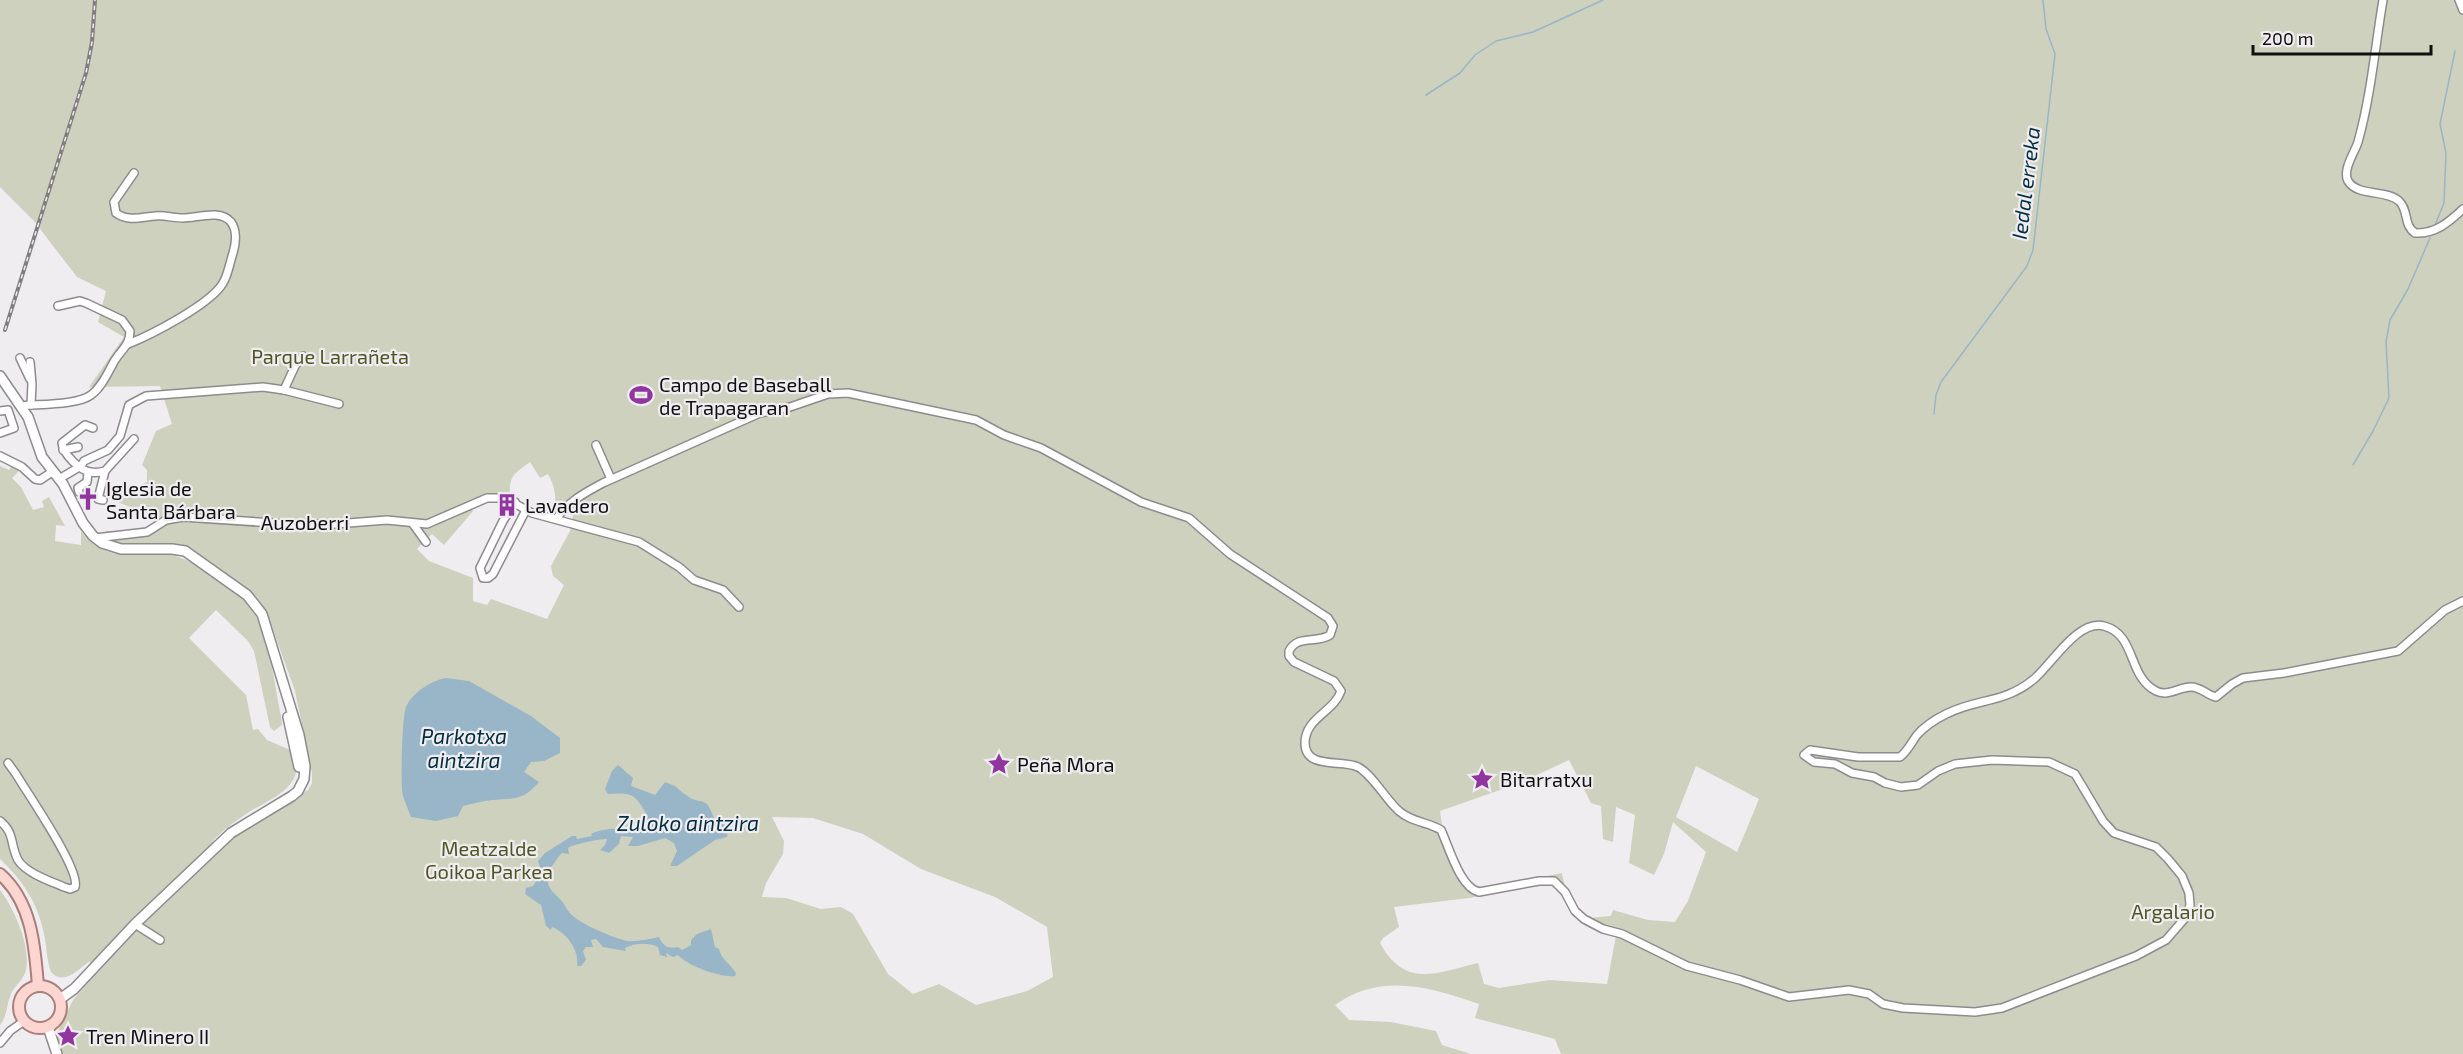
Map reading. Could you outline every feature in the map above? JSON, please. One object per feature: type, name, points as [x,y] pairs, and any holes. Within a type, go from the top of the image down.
[{"type":"main road","points":[[0,874],[16,894],[27,917],[35,950],[38,986]]},
{"type":"main road","points":[[38,986],[51,989],[60,999],[62,1005],[58,1019],[48,1028],[34,1028],[24,1021],[19,1008],[22,996],[32,988],[38,986]]},
{"type":"street","points":[[2383,0],[2358,142],[2347,172],[2348,182],[2356,188],[2383,194],[2400,202],[2405,211],[2407,223],[2415,233],[2427,234],[2439,228],[2463,209]]},
{"type":"street","points":[[2459,0],[2463,10]]},
{"type":"street","points":[[26,406],[70,401],[92,395],[100,386],[117,356],[128,344],[146,337],[211,297],[223,283],[235,246],[235,229],[225,217],[156,216],[140,219],[121,216],[116,213],[114,202],[134,173]]},
{"type":"street","points":[[58,306],[80,301],[122,320],[129,331],[128,344]]},
{"type":"street","points":[[284,390],[295,366],[303,356]]},
{"type":"street","points":[[20,358],[32,384]]},
{"type":"street","points":[[30,362],[32,384],[26,406],[39,452],[56,475],[86,528],[95,538],[121,549],[185,551],[252,600],[265,622],[299,735],[305,766],[304,779],[298,791],[231,833],[135,924],[74,989],[60,999]]},
{"type":"street","points":[[0,376],[26,406]]},
{"type":"street","points":[[103,454],[120,436],[129,405],[140,398],[252,387],[284,390],[339,404]]},
{"type":"street","points":[[556,519],[578,496],[610,479],[760,413],[838,393],[868,396],[966,417],[988,424],[1004,435],[1029,442],[1142,502],[1189,518],[1230,554],[1328,618],[1333,626],[1328,636],[1300,641],[1289,651],[1289,656],[1294,662],[1334,681],[1341,691],[1331,706],[1310,726],[1305,745],[1308,753],[1320,762],[1352,765],[1361,769],[1407,818],[1441,830],[1464,882],[1471,890],[1479,892],[1539,881],[1554,881],[1564,892],[1575,911],[1584,919],[1603,929],[1622,934],[1687,966],[1740,980],[1789,997],[1849,990],[1869,994],[1883,1004],[1903,1008],[1975,1012],[2002,1008],[2120,963],[2166,940],[2180,926],[2190,905],[2189,893],[2182,876],[2156,847],[2114,833],[2103,821],[2076,774],[2049,762],[1992,760],[1955,764],[1938,771],[1918,785],[1901,787],[1885,783],[1874,777],[1852,773],[1835,764],[1814,762],[1807,759],[1804,755],[1806,752],[1810,750],[1850,756],[1900,757],[1918,734],[1947,714],[2007,696],[2018,690],[2035,678],[2075,636],[2091,626],[2105,627],[2120,635],[2127,644],[2138,674],[2159,693],[2170,693],[2193,687],[2216,697],[2243,678],[2293,672],[2398,651],[2445,610],[2463,601]]},
{"type":"street","points":[[0,411],[8,410],[14,428],[0,434]]},
{"type":"street","points":[[93,428],[85,425],[78,427],[63,440],[63,450],[70,460],[88,472],[105,471]]},
{"type":"street","points":[[103,500],[98,499],[105,471],[134,439]]},
{"type":"street","points":[[596,445],[610,479]]},
{"type":"street","points":[[63,450],[78,447]]},
{"type":"street","points":[[2,456],[40,480],[81,466],[84,461],[103,454],[119,450],[123,452]]},
{"type":"street","points":[[79,492],[78,488],[87,482],[88,472]]},
{"type":"street","name":"Auzoberri","points":[[95,538],[147,532],[164,522],[183,517],[288,524],[335,524],[387,520],[427,524],[487,498],[505,498],[526,510],[639,542],[679,567],[694,580],[723,590],[739,607]]},
{"type":"street","points":[[515,502],[480,568],[483,578],[488,578],[493,574],[526,510]]},
{"type":"street","points":[[413,524],[426,542]]},
{"type":"street","points":[[0,821],[12,836],[14,850],[24,866],[64,887],[70,889],[75,887],[76,877],[60,844],[8,763]]},
{"type":"street","points":[[135,924],[160,940]]},
{"type":"street","points":[[0,1043],[10,1031],[24,1021]]},
{"type":"street","points":[[48,1028],[57,1054]]},
{"type":"green space","points":[[0,0],[2463,0],[2463,1054],[1561,1054],[1555,1039],[1475,1018],[1479,1004],[1424,988],[1388,986],[1352,995],[1335,1005],[1349,1020],[1391,1022],[1436,1031],[1442,1045],[1471,1054],[61,1054],[57,1034],[73,1000],[91,979],[90,961],[66,977],[61,978],[51,972],[37,909],[15,874],[0,859],[0,466],[9,470],[12,466],[19,471],[12,478],[21,487],[33,510],[44,507],[42,501],[49,497],[65,526],[56,525],[55,541],[81,545],[81,531],[98,548],[107,552],[117,554],[160,553],[180,557],[204,570],[236,593],[256,617],[267,643],[281,716],[282,725],[274,731],[270,727],[254,651],[248,641],[216,610],[189,638],[246,695],[253,730],[258,729],[267,740],[290,750],[296,772],[286,788],[234,822],[212,842],[226,843],[249,825],[308,790],[312,783],[312,773],[295,691],[267,613],[257,599],[189,549],[119,545],[103,538],[106,531],[141,531],[157,523],[153,516],[115,501],[121,484],[133,488],[147,482],[147,470],[142,465],[156,431],[172,424],[160,386],[89,387],[124,337],[98,322],[106,291],[77,277],[34,221],[0,187]],"holes":[[[530,462],[540,478],[548,474],[555,493],[552,513],[565,503],[574,510],[570,531],[551,566],[553,576],[564,585],[547,619],[491,599],[487,605],[473,601],[473,578],[429,561],[417,549],[432,534],[444,545],[473,511],[468,502],[491,494],[510,496],[510,484],[516,472]],[[1569,760],[1591,803],[1601,806],[1603,839],[1613,842],[1616,807],[1635,815],[1629,863],[1654,875],[1664,854],[1673,822],[1706,852],[1688,901],[1675,922],[1648,920],[1613,910],[1611,916],[1588,918],[1570,898],[1562,873],[1480,889],[1471,887],[1442,825],[1440,811],[1520,783]],[[1696,766],[1759,799],[1737,852],[1676,817]],[[772,817],[813,818],[863,834],[921,869],[995,897],[1047,927],[1053,977],[1027,991],[976,1005],[939,984],[913,994],[888,974],[853,914],[841,907],[821,909],[786,898],[762,897],[766,883],[783,854],[784,841]],[[1546,884],[1552,886],[1557,889],[1581,922],[1595,930],[1616,936],[1607,984],[1550,980],[1499,988],[1484,984],[1478,963],[1436,973],[1411,972],[1400,967],[1380,943],[1383,938],[1399,927],[1394,907],[1469,898]]]},
{"type":"green space","points":[[0,890],[11,907],[20,928],[27,960],[25,974],[11,994],[0,1025]]},
{"type":"water","name":"Parkotxa aintzira","points":[[446,678],[469,681],[531,716],[560,738],[560,753],[544,761],[531,762],[524,772],[539,782],[523,796],[463,806],[458,816],[436,821],[411,817],[403,797],[403,734],[406,707],[409,702],[423,688]]},
{"type":"water","name":"Zuloko aintzira","points":[[618,765],[633,778],[631,786],[655,795],[665,782],[675,786],[691,798],[706,803],[714,819],[728,827],[727,837],[715,840],[677,866],[670,866],[677,851],[674,843],[665,838],[638,846],[628,846],[633,837],[621,836],[619,844],[609,853],[600,850],[607,839],[571,846],[568,848],[569,854],[562,853],[549,869],[548,882],[551,890],[568,911],[580,921],[596,930],[627,941],[659,937],[666,946],[678,947],[682,950],[691,945],[691,940],[697,934],[711,929],[715,947],[719,949],[736,973],[735,976],[705,970],[678,955],[673,957],[666,953],[667,957],[660,955],[658,947],[654,945],[637,944],[625,948],[626,951],[603,947],[596,939],[591,940],[593,947],[586,947],[583,951],[586,960],[581,966],[577,966],[576,954],[571,943],[557,929],[552,927],[551,930],[546,926],[541,905],[525,894],[526,888],[533,886],[542,873],[538,861],[545,853],[572,836],[576,836],[577,839],[592,836],[591,834],[598,831],[646,825],[648,817],[633,796],[608,794],[605,789],[612,771]]},
{"type":"waterway","points":[[1426,95],[1460,73],[1475,55],[1496,41],[1533,32],[1603,0]]},
{"type":"waterway","name":"Iedal erreka","points":[[1934,414],[1936,395],[1941,382],[2027,266],[2033,250],[2055,54],[2046,29],[2043,0]]},
{"type":"waterway","points":[[2435,225],[2444,203],[2446,153],[2440,124],[2455,51]]},
{"type":"waterway","points":[[2353,465],[2389,398],[2386,342],[2390,320],[2408,289],[2430,238]]},
{"type":"railway","points":[[5,330],[86,73],[92,42],[95,0]]},
{"type":"place","name":"Campo de Baseball de Trapagaran","points":[[641,395]]},
{"type":"place","name":"Iglesia de Santa Bárbara","points":[[88,499]]},
{"type":"place","name":"Lavadero","points":[[507,505]]},
{"type":"place","name":"Peña Mora","points":[[999,764]]},
{"type":"place","name":"Bitarratxu","points":[[1482,779]]},
{"type":"place","name":"Tren Minero II","points":[[68,1036]]},
{"type":"park label","name":"Parque Larrañeta","points":[[330,356]]},
{"type":"park label","name":"Meatzalde Goikoa Parkea","points":[[489,860]]},
{"type":"park label","name":"Argalario","points":[[2173,911]]}]
